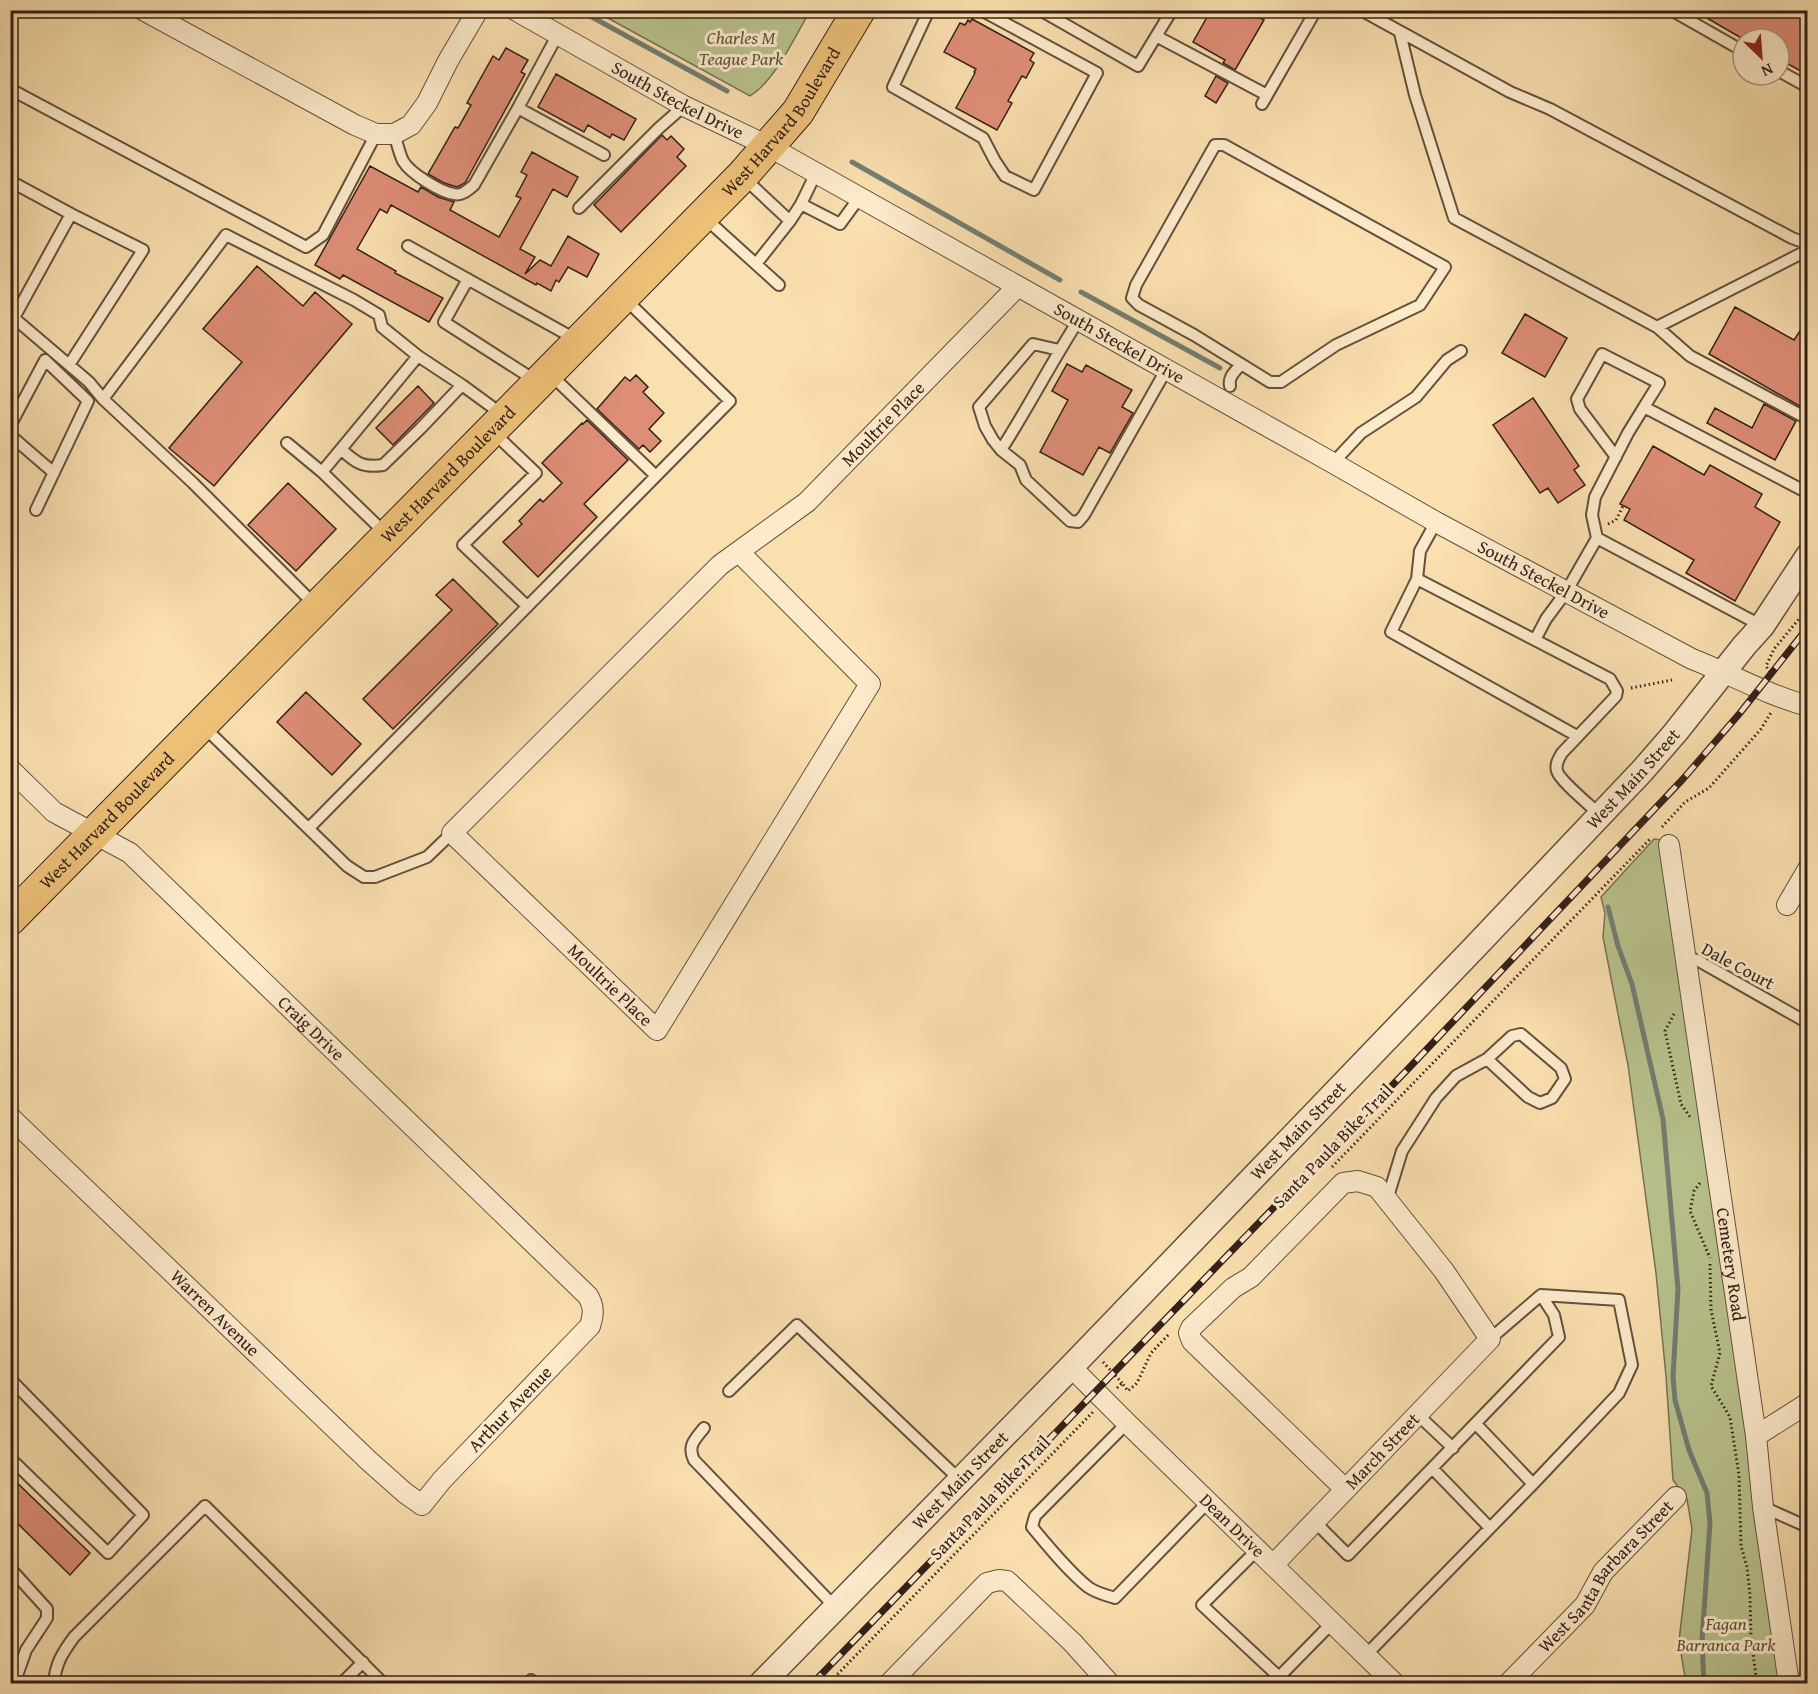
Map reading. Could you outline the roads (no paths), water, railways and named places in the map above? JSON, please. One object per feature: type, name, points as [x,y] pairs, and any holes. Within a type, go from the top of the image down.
[{"type":"main road","name":"West Harvard Boulevard","points":[[10,919],[742,176],[798,112],[859,10]]},
{"type":"street","points":[[143,10],[355,125],[385,134],[411,124],[427,103],[478,10]]},
{"type":"street","name":"South Steckel Drive","points":[[515,10],[684,106],[768,146],[1166,370],[1226,394],[1333,463],[1566,592],[1692,659],[1725,671],[1782,699],[1808,706]]},
{"type":"street","name":"Moultrie Place","points":[[739,552],[870,684],[657,1029],[452,833],[720,565],[807,502],[1017,287]]},
{"type":"street","name":"West Main Street","points":[[760,1683],[1071,1367],[1649,764],[1762,626],[1808,556]]},
{"type":"street","name":"Craig Drive","points":[[10,769],[54,812],[130,853],[139,861],[588,1296],[594,1311]]},
{"type":"street","name":"Cemetery Road","points":[[1660,837],[1685,957],[1756,1436],[1763,1507],[1789,1683]]},
{"type":"street","points":[[1787,905],[1808,869]]},
{"type":"street","name":"Warren Avenue","points":[[10,1117],[369,1461],[422,1505]]},
{"type":"street","points":[[1346,1489],[1192,1341],[1191,1328],[1233,1288],[1251,1276],[1343,1183],[1358,1181],[1377,1187],[1444,1270],[1490,1339]]},
{"type":"street","name":"Arthur Avenue","points":[[422,1505],[442,1480],[590,1326],[594,1311]]},
{"type":"street","name":"March Street","points":[[1273,1565],[1490,1339]]},
{"type":"street","name":"Dean Drive","points":[[1071,1367],[1395,1683]]},
{"type":"street","points":[[1756,1436],[1808,1403]]},
{"type":"street","name":"West Santa Barbara Street","points":[[1508,1683],[1585,1605],[1603,1572],[1676,1497]]},
{"type":"street","points":[[889,1683],[987,1583],[999,1580],[1007,1581],[1072,1642],[1110,1683]]},
{"type":"lane","points":[[929,10],[893,87],[983,138],[1005,176],[1034,190],[1097,73],[981,10]]},
{"type":"lane","points":[[1040,10],[1138,66],[1172,10]]},
{"type":"lane","points":[[1156,36],[1265,100],[1316,10]]},
{"type":"lane","points":[[1361,10],[1510,92],[1550,109],[1792,238],[1808,244]]},
{"type":"lane","points":[[1671,10],[1731,44]]},
{"type":"lane","points":[[1400,33],[1415,95],[1454,218],[1657,327],[1690,356],[1808,419]]},
{"type":"lane","points":[[10,89],[306,247],[322,235],[385,134],[412,171],[432,184],[454,195],[464,193],[474,185],[558,34]]},
{"type":"lane","points":[[1791,78],[1808,87]]},
{"type":"lane","points":[[579,208],[684,106]]},
{"type":"lane","points":[[518,108],[604,155]]},
{"type":"lane","points":[[1215,145],[1224,145],[1445,267],[1420,304],[1336,345],[1281,382],[1270,382],[1240,367],[1194,335],[1139,305],[1132,298],[1136,285],[1215,145]]},
{"type":"lane","points":[[756,264],[790,221],[816,173]]},
{"type":"lane","points":[[742,176],[790,221]]},
{"type":"lane","points":[[10,181],[143,250],[69,365]]},
{"type":"lane","points":[[801,204],[840,224],[859,198]]},
{"type":"lane","points":[[71,214],[12,321],[89,382],[103,399],[193,483],[318,608]]},
{"type":"lane","points":[[703,216],[779,285]]},
{"type":"lane","points":[[103,399],[226,235],[379,315],[382,327],[418,356],[462,385],[499,424],[536,473],[463,545],[527,606]]},
{"type":"lane","points":[[408,246],[579,341]]},
{"type":"lane","points":[[1657,327],[1808,250]]},
{"type":"lane","points":[[468,279],[444,322],[544,378],[656,476]]},
{"type":"lane","points":[[309,828],[730,401],[623,298]]},
{"type":"lane","points":[[1001,450],[1078,321]]},
{"type":"lane","points":[[1059,350],[1033,344],[979,407],[985,426],[993,440],[1001,450],[1020,465],[1026,480],[1070,521],[1078,522],[1084,515],[1166,370]]},
{"type":"lane","points":[[1333,463],[1361,433],[1416,397],[1447,360],[1461,351]]},
{"type":"lane","points":[[1535,640],[1597,538],[1592,515],[1594,497],[1659,383],[1602,354],[1578,399],[1580,409],[1616,457]]},
{"type":"lane","points":[[322,472],[418,356]]},
{"type":"lane","points":[[10,426],[45,360],[88,401],[36,510]]},
{"type":"lane","points":[[1226,394],[1229,381],[1240,367]]},
{"type":"lane","points":[[342,450],[354,461],[364,465],[383,465],[462,385]]},
{"type":"lane","points":[[1644,407],[1667,417],[1696,436],[1808,493]]},
{"type":"lane","points":[[10,435],[54,473]]},
{"type":"lane","points":[[287,443],[322,472],[388,535]]},
{"type":"lane","points":[[1436,522],[1420,551],[1417,579],[1391,632],[1577,735]]},
{"type":"lane","points":[[1597,538],[1762,626]]},
{"type":"lane","points":[[1417,579],[1610,679],[1617,691],[1616,696],[1562,753],[1556,769],[1561,777],[1600,815]]},
{"type":"lane","points":[[202,725],[309,828],[364,877],[375,877],[427,857],[452,833]]},
{"type":"lane","name":"Dale Court","points":[[1685,957],[1697,960],[1808,1023]]},
{"type":"lane","points":[[1387,1200],[1402,1151],[1436,1098],[1456,1076],[1487,1059],[1512,1036],[1521,1034],[1561,1068],[1565,1079],[1552,1098],[1540,1103],[1528,1097],[1487,1059]]},
{"type":"lane","points":[[1314,1521],[1348,1555],[1559,1337],[1554,1315],[1541,1295]]},
{"type":"lane","points":[[1366,1654],[1619,1393],[1632,1365],[1619,1300],[1541,1295],[1490,1339]]},
{"type":"lane","points":[[729,1391],[798,1325],[959,1479]]},
{"type":"lane","points":[[10,1379],[142,1515],[108,1553],[10,1458]]},
{"type":"lane","points":[[1417,1414],[1453,1448]]},
{"type":"lane","points":[[1127,1423],[1035,1516],[1032,1527],[1052,1551],[1089,1587],[1098,1593],[1115,1598],[1208,1502]]},
{"type":"lane","points":[[1476,1424],[1533,1484]]},
{"type":"lane","points":[[704,1428],[691,1443],[690,1453],[694,1460],[836,1607]]},
{"type":"lane","points":[[1433,1469],[1490,1528]]},
{"type":"lane","points":[[54,1683],[62,1652],[74,1637],[205,1506],[384,1683]]},
{"type":"lane","points":[[1763,1507],[1808,1527]]},
{"type":"lane","points":[[1257,1550],[1202,1605],[1279,1677],[1332,1623]]},
{"type":"lane","points":[[10,1568],[47,1609],[48,1613],[26,1650],[14,1683]]},
{"type":"lane","points":[[341,1683],[363,1662]]},
{"type":"waterway","points":[[579,10],[727,91]]},
{"type":"waterway","points":[[852,162],[1060,280]]},
{"type":"waterway","points":[[1081,292],[1220,368]]},
{"type":"waterway","points":[[1608,907],[1618,946],[1632,984],[1663,1119],[1678,1289],[1673,1377],[1675,1400],[1689,1450],[1707,1493],[1710,1523],[1702,1641],[1704,1684]]},
{"type":"railway","points":[[812,1684],[1408,1069],[1683,779],[1740,713],[1808,627]]},
{"type":"park label","name":"Charles M Teague Park","points":[[741,48]]},
{"type":"park label","name":"Fagan Barranca Park","points":[[1726,1634]]}]
